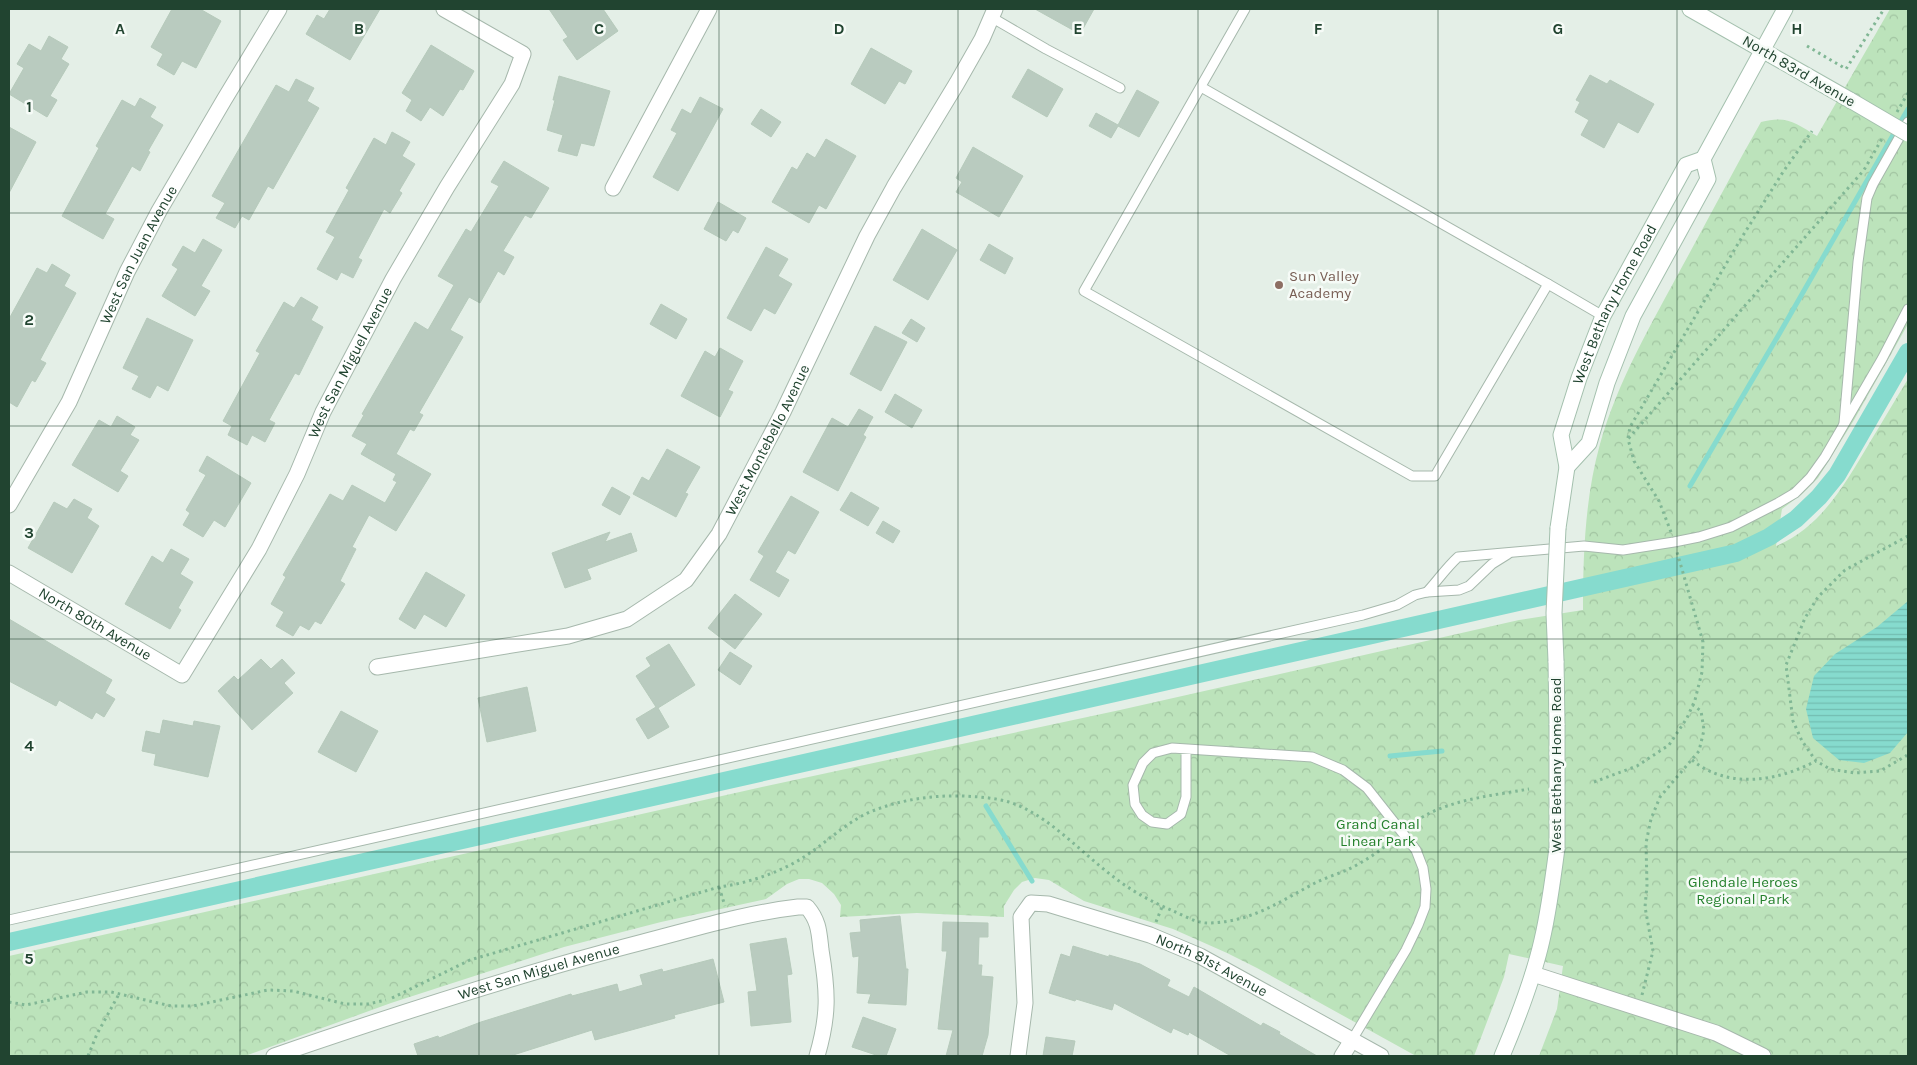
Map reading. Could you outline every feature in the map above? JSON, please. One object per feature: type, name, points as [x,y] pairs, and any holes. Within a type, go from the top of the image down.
[{"type":"street","name":"West San Juan Avenue","points":[[9,505],[69,402],[127,272],[160,211],[279,9]]},
{"type":"street","name":"West San Miguel Avenue","points":[[182,675],[259,549],[296,474],[322,412],[393,278],[447,187],[512,84],[523,54],[444,9]]},
{"type":"street","points":[[613,188],[709,9]]},
{"type":"street","name":"North 83rd Avenue","points":[[1690,9],[1908,134]]},
{"type":"street","points":[[1703,160],[1785,9]]},
{"type":"street","name":"West Montebello Avenue","points":[[377,667],[568,636],[627,619],[686,580],[720,534],[783,412],[867,236],[982,39],[993,13]]},
{"type":"street","name":"West Bethany Home Road","points":[[1502,1056],[1522,1009],[1542,940],[1557,848],[1554,586],[1558,528],[1567,467],[1561,435],[1579,378],[1603,316],[1686,165],[1703,160],[1708,179],[1633,316],[1607,383],[1589,443],[1567,467]]},
{"type":"street","name":"North 80th Avenue","points":[[9,573],[182,675]]},
{"type":"street","name":"North 81st Avenue","points":[[1018,1056],[1025,1002],[1021,917],[1031,903],[1048,904],[1150,935],[1200,956],[1381,1056]]},
{"type":"street","name":"West San Miguel Avenue","points":[[274,1056],[395,1015],[564,962],[730,919],[786,908],[807,907],[816,918],[826,978],[827,1003],[824,1031],[817,1056]]},
{"type":"street","points":[[1533,974],[1716,1033],[1763,1056]]},
{"type":"street","points":[[1342,1056],[1352,1040]]},
{"type":"lane","points":[[1245,9],[1084,291],[1412,476],[1435,476],[1548,284]]},
{"type":"lane","points":[[993,13],[1046,50],[1120,88]]},
{"type":"lane","points":[[1201,87],[1603,316]]},
{"type":"lane","points":[[1844,426],[1858,262],[1867,198],[1908,122]]},
{"type":"lane","points":[[1428,592],[1446,568],[1458,557],[1584,546],[1623,550],[1675,544],[1731,527],[1757,515],[1795,492],[1810,478],[1844,426],[1908,309]]},
{"type":"lane","points":[[9,920],[1363,615],[1397,604],[1415,595],[1458,590],[1469,586],[1492,564],[1508,554]]},
{"type":"lane","points":[[1186,749],[1186,797],[1182,814],[1167,824],[1152,822],[1142,815],[1134,804],[1133,785],[1143,762],[1153,753],[1172,748],[1312,757],[1343,770],[1367,788],[1416,850],[1423,868],[1426,889],[1424,907],[1418,925],[1406,950],[1352,1040]]},
{"type":"path","points":[[1807,46],[1846,69],[1884,9]]},
{"type":"path","points":[[1894,118],[1908,93]]},
{"type":"path","points":[[1594,782],[1637,766],[1669,745],[1687,718],[1702,672],[1703,642],[1686,581],[1659,501],[1634,461],[1628,439],[1630,427],[1742,237],[1783,172],[1812,131]]},
{"type":"path","points":[[1628,439],[1864,170],[1884,136]]},
{"type":"path","points":[[1908,536],[1845,570],[1818,597],[1805,618],[1786,665],[1793,721],[1802,741],[1816,761],[1830,769],[1855,773],[1880,771],[1908,753]]},
{"type":"path","points":[[1638,1007],[1653,951],[1644,906],[1647,885],[1646,842],[1651,819],[1660,797],[1699,751],[1704,730],[1701,711],[1693,704]]},
{"type":"path","points":[[1692,760],[1716,774],[1757,780],[1796,771],[1816,761]]},
{"type":"path","points":[[1412,824],[1448,807],[1482,797],[1529,789]]},
{"type":"path","points":[[88,1056],[97,1034],[119,994]]},
{"type":"green space","name":"Grand Canal Linear Park","points":[[1890,9],[1908,9],[1908,324],[1854,420],[1818,478],[1802,494],[1782,509],[1776,546],[1792,538],[1807,527],[1831,502],[1852,472],[1908,379],[1908,1056],[1539,1056],[1557,1009],[1563,966],[1509,954],[1504,977],[1474,1056],[1416,1056],[1227,953],[1173,929],[1084,901],[1049,880],[1035,878],[1022,882],[1014,890],[1004,906],[1004,917],[917,913],[840,917],[841,905],[834,894],[822,883],[809,879],[799,879],[787,884],[766,899],[661,922],[564,947],[391,1003],[245,1056],[9,1056],[9,956],[1519,620],[1583,610],[1586,527],[1595,464],[1607,420],[1616,397],[1648,330],[1761,122],[1777,119],[1784,120],[1803,127],[1817,136]]},
{"type":"water","points":[[1908,601],[1908,732],[1890,753],[1864,763],[1839,760],[1813,738],[1806,709],[1814,676],[1835,654],[1877,627]]},
{"type":"building","points":[[172,9],[200,9],[221,21],[196,68],[182,61],[174,75],[157,65],[163,54],[151,47]]},
{"type":"building","points":[[330,9],[380,9],[350,60],[306,34],[317,15],[324,19]]},
{"type":"building","points":[[549,9],[603,9],[618,31],[577,60],[563,40],[568,37]]},
{"type":"building","points":[[1035,9],[1094,9],[1080,34]]},
{"type":"building","points":[[49,36],[68,47],[61,59],[69,64],[50,96],[57,100],[47,117],[9,94],[24,68],[17,64],[29,44],[41,51]]},
{"type":"building","points":[[431,45],[474,71],[463,90],[460,89],[443,116],[430,107],[421,121],[406,111],[412,100],[402,93]]},
{"type":"building","points":[[871,48],[912,71],[905,84],[899,81],[885,104],[851,84]]},
{"type":"building","points":[[1028,69],[1063,89],[1047,117],[1012,97]]},
{"type":"building","points":[[1590,75],[1607,84],[1610,80],[1654,104],[1638,133],[1618,122],[1604,148],[1581,135],[1589,120],[1575,112],[1580,102],[1576,100]]},
{"type":"building","points":[[559,76],[610,91],[594,146],[581,143],[577,156],[558,151],[563,135],[547,130]]},
{"type":"building","points":[[296,79],[314,88],[307,101],[319,108],[273,189],[268,186],[249,220],[242,216],[235,228],[216,218],[225,203],[212,196],[276,85],[289,92]]},
{"type":"building","points":[[1137,90],[1159,102],[1139,137],[1118,126],[1111,138],[1089,126],[1096,113],[1118,125]]},
{"type":"building","points":[[700,97],[723,109],[678,191],[653,177],[677,133],[671,130],[682,109],[691,114]]},
{"type":"building","points":[[140,98],[156,107],[150,117],[163,125],[148,151],[150,152],[140,171],[132,166],[105,214],[114,219],[103,239],[62,216],[99,148],[96,146],[122,100],[135,107]]},
{"type":"building","points":[[761,109],[781,122],[771,137],[751,124]]},
{"type":"building","points":[[9,127],[36,142],[9,193]]},
{"type":"building","points":[[392,132],[410,142],[402,156],[415,164],[399,191],[402,193],[390,213],[384,209],[358,258],[362,260],[353,278],[341,272],[337,280],[317,269],[335,237],[326,232],[349,190],[346,188],[374,138],[386,145]]},
{"type":"building","points":[[826,139],[856,156],[826,209],[819,205],[809,223],[772,202],[792,167],[797,170],[807,153],[815,158]]},
{"type":"building","points":[[973,147],[1023,176],[999,217],[956,192],[962,182],[956,178]]},
{"type":"building","points":[[504,161],[549,188],[531,218],[525,215],[503,251],[514,257],[504,275],[498,271],[480,303],[469,297],[450,330],[463,337],[419,413],[423,415],[414,431],[410,429],[396,454],[431,474],[396,531],[369,515],[352,547],[356,549],[340,581],[345,584],[321,624],[315,621],[309,630],[300,625],[293,636],[276,626],[284,612],[271,604],[286,577],[283,575],[330,494],[343,501],[352,485],[385,503],[397,482],[393,480],[396,474],[361,454],[367,444],[352,436],[364,415],[362,414],[415,322],[428,330],[454,285],[438,276],[466,229],[471,232],[499,186],[491,182]]},
{"type":"building","points":[[718,202],[746,218],[738,233],[733,230],[726,241],[704,229]]},
{"type":"building","points":[[922,229],[957,250],[928,300],[893,280]]},
{"type":"building","points":[[203,239],[222,250],[201,286],[210,291],[195,316],[162,296],[178,269],[172,265],[183,246],[195,253]]},
{"type":"building","points":[[989,244],[1013,258],[1005,274],[980,260]]},
{"type":"building","points":[[766,247],[788,259],[778,276],[792,284],[775,314],[764,308],[751,331],[727,318]]},
{"type":"building","points":[[52,264],[70,275],[64,286],[76,293],[40,360],[46,363],[35,382],[32,380],[17,407],[9,402],[9,319],[37,268],[47,273]]},
{"type":"building","points":[[301,297],[318,307],[311,320],[323,327],[299,375],[295,373],[269,420],[275,423],[265,442],[252,435],[247,445],[228,435],[232,426],[223,421],[260,353],[256,351],[284,302],[294,308]]},
{"type":"building","points":[[661,304],[687,319],[676,339],[650,324]]},
{"type":"building","points":[[147,318],[193,340],[168,391],[157,385],[150,398],[132,389],[139,376],[123,368]]},
{"type":"building","points":[[911,319],[925,328],[917,342],[902,333]]},
{"type":"building","points":[[875,326],[907,342],[881,391],[850,374]]},
{"type":"building","points":[[720,348],[743,361],[728,390],[733,392],[720,417],[681,396],[705,351],[715,357]]},
{"type":"building","points":[[895,394],[922,410],[912,428],[885,412]]},
{"type":"building","points":[[859,409],[873,417],[863,435],[866,437],[838,491],[803,472],[832,418],[848,427]]},
{"type":"building","points":[[117,416],[135,427],[130,435],[139,440],[120,471],[128,476],[118,492],[72,465],[99,420],[111,427]]},
{"type":"building","points":[[667,449],[700,467],[685,493],[688,494],[676,517],[633,494],[642,477],[649,481]]},
{"type":"building","points":[[207,456],[251,483],[225,527],[214,520],[203,537],[183,525],[190,513],[186,510],[206,475],[199,471]]},
{"type":"building","points":[[612,487],[630,497],[620,515],[602,505]]},
{"type":"building","points":[[851,492],[879,508],[868,526],[840,510]]},
{"type":"building","points":[[791,496],[819,512],[795,554],[788,550],[775,572],[789,580],[779,597],[750,580],[764,556],[758,552]]},
{"type":"building","points":[[74,499],[92,509],[87,518],[99,526],[72,573],[28,548],[54,502],[67,509]]},
{"type":"building","points":[[883,521],[900,531],[893,543],[876,533]]},
{"type":"building","points":[[610,532],[605,542],[631,533],[637,551],[587,569],[591,579],[565,588],[552,553]]},
{"type":"building","points":[[171,549],[189,559],[180,574],[193,582],[178,608],[181,610],[170,629],[125,604],[152,556],[163,563]]},
{"type":"building","points":[[426,572],[465,595],[446,627],[424,614],[415,629],[399,619]]},
{"type":"building","points":[[735,594],[762,614],[735,649],[708,628]]},
{"type":"building","points":[[9,619],[112,680],[105,693],[115,699],[104,717],[96,712],[92,719],[59,700],[56,706],[9,681]]},
{"type":"building","points":[[669,644],[695,685],[658,708],[669,727],[648,739],[636,719],[656,707],[636,676],[651,666],[646,658]]},
{"type":"building","points":[[730,652],[752,666],[740,685],[718,670]]},
{"type":"building","points":[[261,659],[271,669],[282,659],[295,673],[284,683],[293,693],[252,730],[218,691],[234,676],[238,680]]},
{"type":"building","points":[[527,687],[536,731],[487,742],[478,698]]},
{"type":"building","points":[[341,711],[378,731],[356,772],[318,752]]},
{"type":"building","points":[[163,720],[193,726],[194,721],[220,726],[208,777],[154,765],[156,754],[142,751],[146,731],[160,734]]},
{"type":"building","points":[[900,916],[906,969],[908,969],[906,1005],[868,1003],[871,994],[857,993],[859,956],[853,957],[850,933],[861,932],[860,920]]},
{"type":"building","points":[[943,922],[988,923],[988,937],[979,937],[978,965],[982,965],[981,976],[993,977],[988,1035],[982,1056],[946,1056],[953,1030],[938,1029],[947,951],[942,951]]},
{"type":"building","points":[[786,938],[792,974],[787,975],[791,1022],[751,1026],[748,992],[757,991],[750,944]]},
{"type":"building","points":[[1073,946],[1140,964],[1170,980],[1167,986],[1189,997],[1194,987],[1261,1026],[1263,1023],[1280,1032],[1279,1034],[1317,1056],[1231,1056],[1189,1032],[1188,1035],[1173,1028],[1171,1033],[1114,1003],[1112,1010],[1049,993],[1061,954],[1070,957]]},
{"type":"building","points":[[713,959],[724,1002],[674,1015],[675,1018],[595,1040],[592,1030],[510,1056],[418,1056],[414,1044],[438,1036],[439,1038],[481,1022],[571,994],[572,996],[617,984],[619,992],[643,985],[640,975],[662,969],[663,972]]},
{"type":"building","points":[[863,1017],[896,1029],[886,1056],[879,1056],[852,1047]]},
{"type":"building","points":[[1046,1037],[1075,1041],[1072,1056],[1043,1056]]},
{"type":"waterway","points":[[1690,486],[1908,109]]},
{"type":"waterway","points":[[9,942],[1736,553],[1769,537],[1796,519],[1819,497],[1837,475],[1908,352]]},
{"type":"waterway","points":[[1390,756],[1442,751]]},
{"type":"waterway","points":[[986,806],[1032,881]]},
{"type":"place","name":"Sun Valley Academy","points":[[1279,285]]},
{"type":"park label","name":"Glendale Heroes Regional Park","points":[[1743,890]]}]
